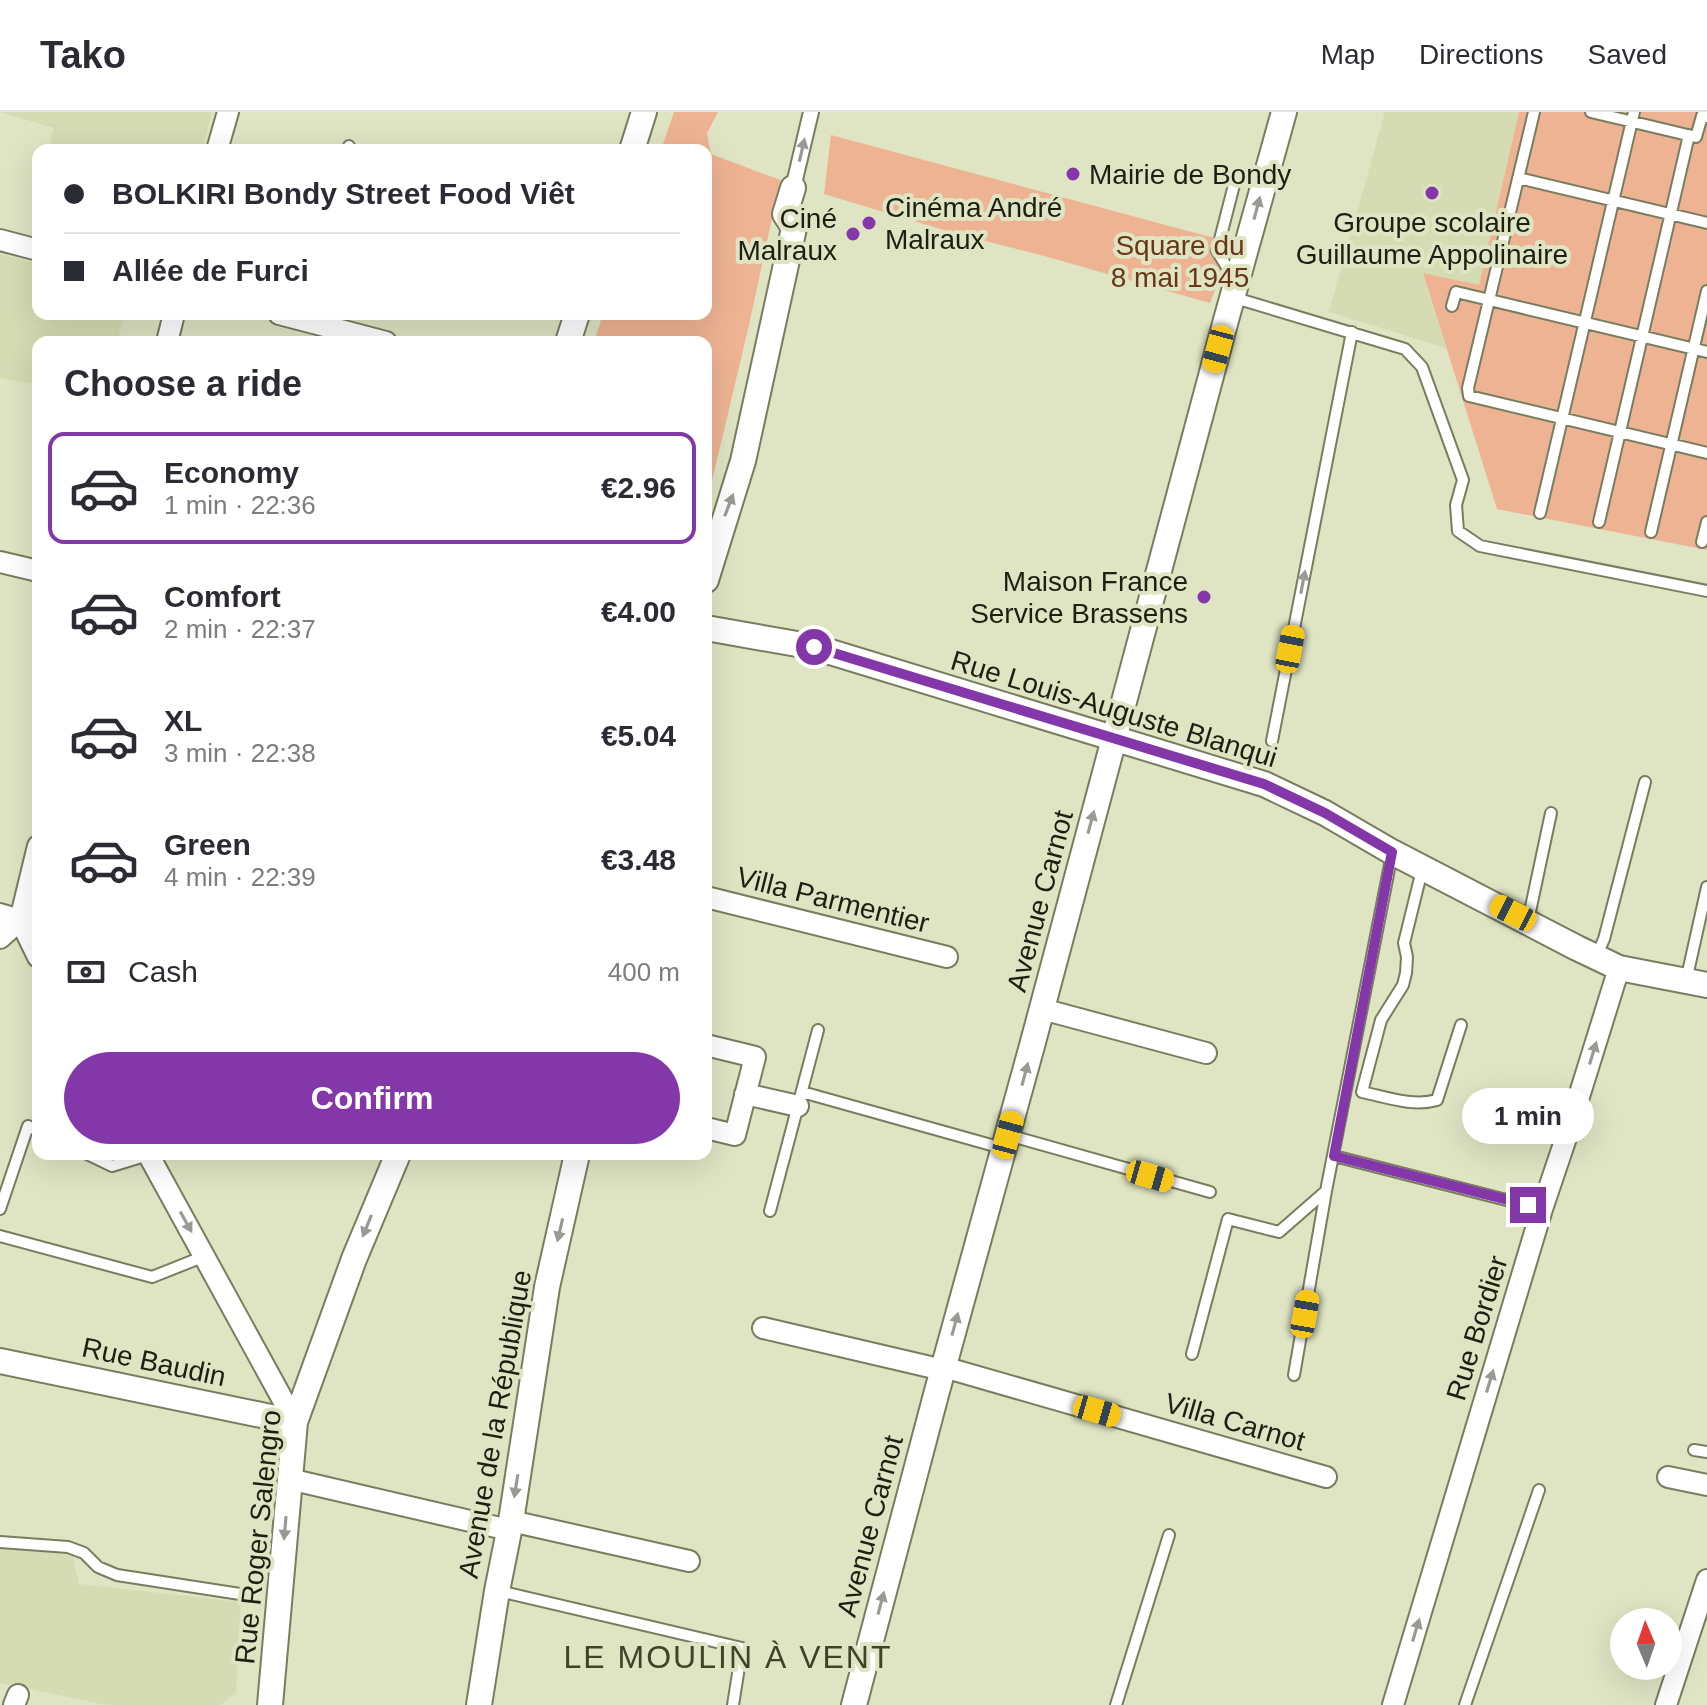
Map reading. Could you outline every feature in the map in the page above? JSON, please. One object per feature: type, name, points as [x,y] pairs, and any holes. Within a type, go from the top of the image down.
[{"type":"street","points":[[219,144],[228,112]]},
{"type":"street","points":[[634,144],[644,112]]},
{"type":"street","points":[[712,561],[743,461],[794,228],[785,214],[811,112]]},
{"type":"street","name":"Avenue Carnot","points":[[854,1705],[1042,1009],[1235,275],[1284,112]]},
{"type":"street","points":[[0,240],[32,248]]},
{"type":"street","points":[[294,320],[330,335]]},
{"type":"street","points":[[0,562],[32,570]]},
{"type":"street","name":"Rue Louis-Auguste Blanqui","points":[[712,629],[814,647],[1264,780],[1422,868],[1619,968],[1696,983]]},
{"type":"street","points":[[29,921],[32,896]]},
{"type":"street","name":"Villa Parmentier","points":[[712,898],[947,957]]},
{"type":"street","points":[[0,914],[29,921]]},
{"type":"street","points":[[0,938],[29,921]]},
{"type":"street","name":"Rue Bordier","points":[[1393,1705],[1542,1209],[1619,968]]},
{"type":"street","points":[[1042,1009],[1206,1053]]},
{"type":"street","points":[[712,1046],[755,1057],[735,1135],[712,1129]]},
{"type":"street","points":[[745,1094],[800,1099]]},
{"type":"street","points":[[151,1160],[295,1422]]},
{"type":"street","name":"Rue Roger Salengro","points":[[270,1705],[295,1422],[354,1259],[395,1160]]},
{"type":"street","name":"Avenue de la République","points":[[479,1705],[547,1287],[576,1160]]},
{"type":"street","name":"Villa Carnot","points":[[763,1328],[954,1370],[1326,1477]]},
{"type":"street","name":"Rue Baudin","points":[[0,1361],[295,1422]]},
{"type":"street","points":[[1668,1477],[1707,1485]]},
{"type":"street","points":[[289,1479],[689,1561]]},
{"type":"street","points":[[1666,1705],[1707,1580]]},
{"type":"lane","points":[[1534,112],[1468,388],[1469,396],[1707,453]]},
{"type":"lane","points":[[1591,112],[1633,117],[1696,137],[1702,116],[1707,117]]},
{"type":"lane","points":[[1540,513],[1633,117]]},
{"type":"lane","points":[[1599,522],[1689,135]]},
{"type":"lane","points":[[1518,178],[1707,223]]},
{"type":"lane","points":[[1235,181],[1217,251],[1235,275],[1352,332],[1405,349],[1422,367],[1463,480],[1456,505],[1458,531],[1480,546],[1707,591]]},
{"type":"lane","points":[[1651,532],[1707,291]]},
{"type":"lane","points":[[1452,306],[1456,292],[1707,352]]},
{"type":"lane","points":[[1272,741],[1352,332]]},
{"type":"lane","points":[[1702,542],[1707,522]]},
{"type":"lane","points":[[1596,957],[1604,939],[1645,782]]},
{"type":"lane","points":[[1528,921],[1551,813]]},
{"type":"lane","points":[[1294,1375],[1326,1191],[1392,852]]},
{"type":"lane","points":[[1422,868],[1404,943],[1407,957],[1403,985],[1381,1020],[1362,1092],[1408,1102],[1437,1100],[1461,1025]]},
{"type":"lane","points":[[1696,983],[1707,887]]},
{"type":"lane","points":[[770,1211],[818,1030]]},
{"type":"lane","points":[[800,1099],[1006,1142],[1210,1192]]},
{"type":"lane","points":[[0,1209],[28,1126],[32,1128]]},
{"type":"lane","points":[[1334,1156],[1542,1209]]},
{"type":"lane","points":[[100,1160],[112,1166],[132,1160]]},
{"type":"lane","points":[[1192,1354],[1228,1219],[1279,1232],[1326,1191]]},
{"type":"lane","points":[[0,1236],[152,1277],[205,1256]]},
{"type":"lane","points":[[1694,1450],[1707,1452]]},
{"type":"lane","points":[[1465,1705],[1539,1490]]},
{"type":"lane","points":[[1116,1705],[1169,1535]]},
{"type":"lane","points":[[0,1542],[68,1547],[84,1553],[98,1567],[117,1575],[240,1594]]},
{"type":"lane","points":[[497,1591],[742,1648]]},
{"type":"lane","points":[[733,1705],[740,1661]]},
{"type":"shaded area","points":[[0,112],[212,112],[204,144],[50,144],[54,128]]},
{"type":"shaded area","name":"Groupe scolaire Guillaume Appolinaire","points":[[1385,112],[1519,112],[1479,285],[1423,274],[1446,348],[1329,312]]},
{"type":"shaded area","points":[[0,254],[32,262],[32,320],[123,320],[119,336],[32,336],[32,384],[0,378]]},
{"type":"shaded area","points":[[0,1548],[72,1553],[79,1584],[241,1602],[236,1693],[220,1705],[115,1705],[0,1683]]},
{"type":"green space","points":[[674,112],[718,112],[707,133],[709,144],[663,144]]},
{"type":"green space","points":[[1519,112],[1707,112],[1707,550],[1497,509],[1423,273],[1479,285]]},
{"type":"green space","name":"Square du 8 mai 1945","points":[[831,135],[1214,238],[1225,265],[1210,303],[824,194]]},
{"type":"green space","points":[[712,154],[783,181],[712,481],[712,336],[596,336],[601,320],[712,320]]},
{"type":"place","name":"Mairie de Bondy","points":[[1073,174]]},
{"type":"place","name":"Groupe scolaire Guillaume Appolinaire","points":[[1432,193]]},
{"type":"place","name":"Cinéma André Malraux","points":[[869,223]]},
{"type":"place","name":"Ciné Malraux","points":[[853,234]]},
{"type":"place","name":"Maison France Service Brassens","points":[[1204,597]]},
{"type":"district","name":"LE MOULIN À VENT","points":[[728,1657]]},
{"type":"route","points":[[814,647],[1264,784],[1325,813],[1392,852],[1334,1156],[1528,1205]]}]
